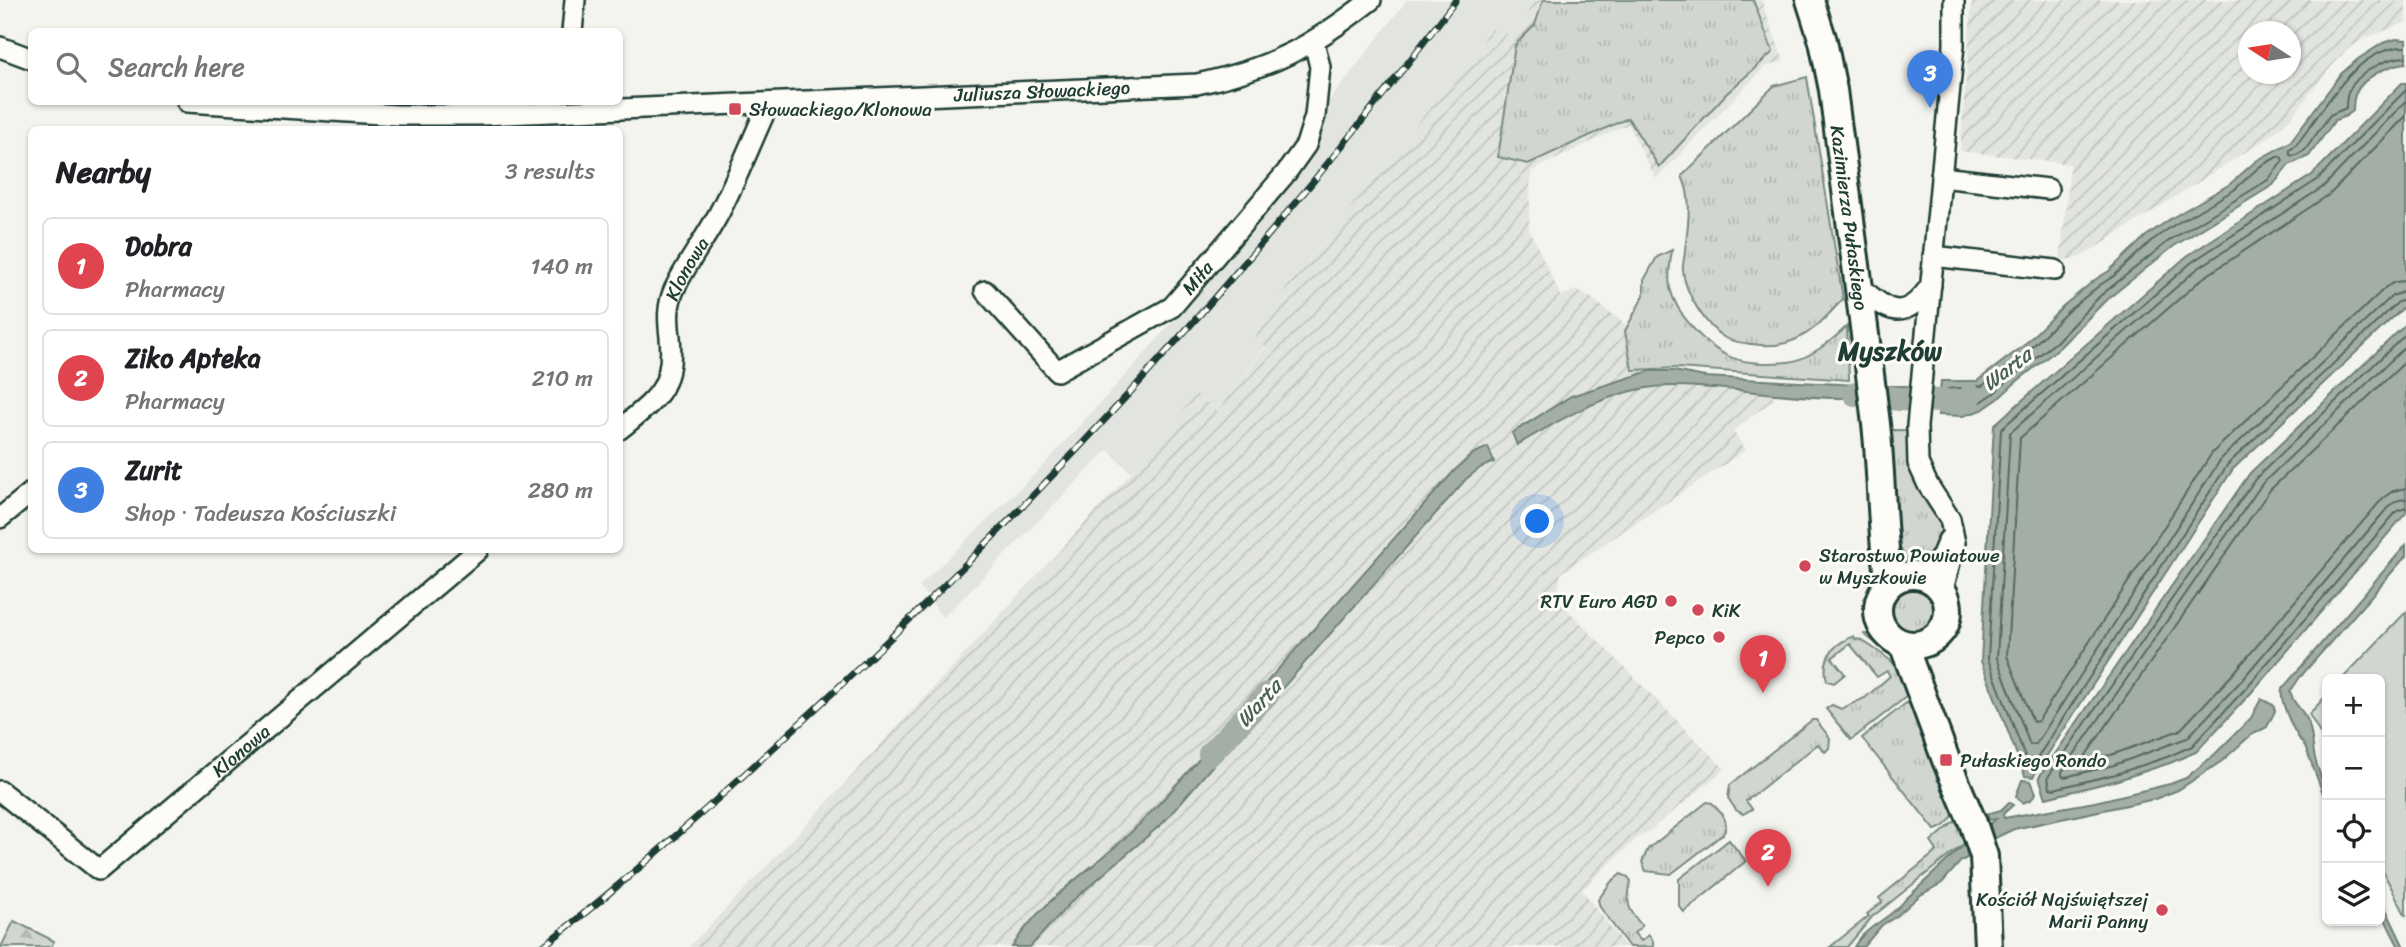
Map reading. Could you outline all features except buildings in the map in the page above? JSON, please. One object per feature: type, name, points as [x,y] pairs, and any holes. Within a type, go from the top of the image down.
[{"type":"main road","name":"Kazimierza Pułaskiego","points":[[1810,0],[1823,41],[1833,90],[1875,415],[1885,523],[1900,560],[1917,581]]},
{"type":"main road","points":[[1928,710],[1924,657],[1930,641],[1946,623],[1948,606],[1917,581],[1880,596],[1879,621],[1888,635],[1903,644],[1930,641]]},
{"type":"main road","points":[[1903,644],[1984,856],[1988,947]]},
{"type":"street","points":[[572,28],[575,0]]},
{"type":"street","name":"Juliusza Słowackiego","points":[[235,105],[397,115],[481,115],[572,107],[769,103],[1197,84],[1262,67],[1314,42],[1371,0]]},
{"type":"street","points":[[1917,581],[1955,543],[1948,514],[1928,485],[1918,463],[1916,448],[1954,45],[1954,0]]},
{"type":"street","name":"Miła","points":[[985,291],[1057,371],[1172,307],[1286,173],[1306,145],[1315,116],[1320,67],[1314,42]]},
{"type":"street","points":[[0,47],[28,58]]},
{"type":"street","name":"Klonowa","points":[[623,426],[654,400],[664,387],[671,364],[669,303],[719,213],[769,103]]},
{"type":"street","points":[[469,126],[481,115]]},
{"type":"street","points":[[1941,177],[2048,189]]},
{"type":"street","points":[[1933,256],[2055,270]]},
{"type":"street","points":[[1858,285],[1885,308],[1896,310],[1916,304],[1931,285]]},
{"type":"street","points":[[4,509],[28,494]]},
{"type":"street","name":"Klonowa","points":[[0,791],[99,870],[474,553]]},
{"type":"street","points":[[1976,947],[1988,920]]},
{"type":"shaded area","points":[[1407,0],[1532,0],[1522,30],[1512,35],[1488,29],[1483,41],[1251,332],[1266,346],[1218,411],[1196,394],[1131,473],[1108,450],[943,618],[919,586],[1040,469],[1140,359],[1295,177],[1318,138],[1328,102]]},
{"type":"shaded area","points":[[1532,0],[1761,0],[1784,61],[1765,67],[1656,179],[1628,124],[1531,171],[1529,229],[1561,296],[1576,290],[1590,297],[1652,345],[1678,387],[1771,394],[1774,399],[1733,431],[1746,450],[1561,573],[1557,599],[1725,769],[1636,839],[1582,890],[1626,947],[689,947],[839,790],[1131,473],[1196,394],[1218,411],[1266,347],[1251,332],[1483,41],[1488,28],[1512,35],[1521,30]]},
{"type":"shaded area","points":[[1972,0],[2406,0],[2406,22],[2362,40],[2348,49],[2290,119],[2269,137],[2081,257],[2060,261],[2070,164],[1960,151]]},
{"type":"green space","points":[[1543,0],[1753,0],[1773,52],[1727,93],[1659,167],[1628,118],[1528,164],[1498,157],[1515,45],[1535,25]]},
{"type":"green space","points":[[1807,77],[1843,299],[1814,328],[1793,341],[1768,345],[1731,340],[1718,333],[1704,318],[1692,299],[1685,280],[1683,266],[1689,202],[1682,176],[1774,86]]},
{"type":"green space","points":[[1672,250],[1669,279],[1673,298],[1691,326],[1716,349],[1747,361],[1788,362],[1812,353],[1847,326],[1849,380],[1677,368],[1632,370],[1625,331],[1644,295],[1644,280],[1657,257]]},
{"type":"green space","points":[[1885,430],[1911,430],[1942,527],[1940,547],[1924,565],[1910,561],[1897,542]]},
{"type":"green space","points":[[1913,583],[1932,591],[1940,610],[1932,629],[1913,637],[1894,629],[1886,610],[1894,591]]},
{"type":"green space","points":[[2406,612],[2406,916],[2385,876],[2385,674],[2347,674]]},
{"type":"green space","points":[[1864,634],[1885,640],[1906,668]]},
{"type":"green space","points":[[1854,636],[1894,663],[1905,678],[1907,687],[1906,697],[1851,740],[1826,709],[1832,705],[1841,709],[1865,698],[1890,676],[1887,671],[1877,677],[1850,644],[1832,658],[1845,674],[1834,683],[1827,681],[1826,665],[1830,653],[1840,643]]},
{"type":"green space","points":[[2322,700],[2322,737],[2309,714]]},
{"type":"green space","points":[[1906,703],[1913,705],[1954,812],[1947,823],[1935,830],[1862,738]]},
{"type":"green space","points":[[1812,720],[1816,720],[1830,738],[1829,748],[1825,752],[1818,744],[1746,801],[1752,809],[1743,814],[1736,810],[1728,798],[1730,785]]},
{"type":"green space","points":[[1707,802],[1712,803],[1723,817],[1726,825],[1723,834],[1671,874],[1646,871],[1642,862],[1648,849]]},
{"type":"green space","points":[[1954,822],[1957,823],[1965,843],[1872,917],[1847,947],[1830,947],[1869,916],[1867,914],[1882,902],[1879,898],[1937,851],[1931,842]]},
{"type":"green space","points":[[1729,840],[1746,861],[1684,912],[1679,906],[1679,879]]},
{"type":"green space","points":[[1621,874],[1631,881],[1629,905],[1642,926],[1634,933],[1641,941],[1649,935],[1653,947],[1629,947],[1600,907],[1598,900],[1611,882]]},
{"type":"green space","points":[[14,921],[54,941],[51,947],[1,947]]},
{"type":"water","points":[[2396,39],[2406,40],[2406,63],[2385,69],[2364,82],[2355,95],[2353,111],[2335,120],[2309,156],[2289,165],[2273,185],[2174,246],[2105,301],[2060,347],[1998,399],[1982,410],[1963,416],[1938,415],[1941,381],[1977,381],[2023,346],[2063,306],[2109,271],[2146,236],[2230,184],[2256,161],[2290,142],[2341,74],[2383,43]]},
{"type":"water","points":[[2402,83],[2406,83],[2406,305],[2233,469],[2033,777],[2025,776],[1981,661],[1994,425],[2187,256],[2312,175]]},
{"type":"water","points":[[2406,324],[2406,513],[2251,693],[2196,752],[2118,780],[2046,798],[2039,777],[2250,473]]},
{"type":"water","points":[[1650,371],[1674,371],[1705,377],[1857,385],[1860,402],[1850,398],[1729,389],[1654,387],[1600,401],[1517,445],[1512,433],[1571,396]]},
{"type":"water","points":[[1887,386],[1907,386],[1906,403],[1890,403]]},
{"type":"water","points":[[1488,447],[1494,462],[1480,468],[1466,479],[1252,723],[1240,712],[1455,470],[1474,453]]},
{"type":"water","points":[[2406,545],[2406,556],[2300,677],[2290,692],[2309,724],[2322,779],[2322,791],[2305,746],[2286,710],[2282,689]]},
{"type":"water","points":[[2261,699],[2273,705],[2275,711],[2267,727],[2251,735],[2222,761],[2178,790],[2155,799],[2014,829],[1993,839],[1989,825],[1996,819],[1989,820],[1987,814],[2001,810],[2009,802],[2013,805],[2003,814],[2004,818],[2095,802],[2186,778],[2251,718]]},
{"type":"water","points":[[1228,727],[1238,736],[1164,822],[1071,902],[1030,947],[1012,947],[1044,908],[1140,824]]},
{"type":"water","points":[[2022,780],[2031,781],[2036,793],[2031,800],[2022,803],[2016,796]]},
{"type":"water","points":[[1966,843],[1967,858],[1961,861],[1942,883],[1919,896],[1897,916],[1882,925],[1863,947],[1854,947],[1865,933],[1899,907]]},
{"type":"water","points":[[2385,907],[2404,947],[2399,947],[2389,929]]},
{"type":"waterway","name":"Warta","points":[[1855,394],[1964,402],[1970,396]]},
{"type":"waterway","name":"Warta","points":[[1210,754],[1267,694]]},
{"type":"railway","points":[[542,947],[612,891],[746,773],[899,630],[985,545],[1150,371],[1229,281],[1383,95],[1456,0]]},
{"type":"place","name":"Zurit","points":[[1930,108]]},
{"type":"place","name":"Słowackiego/Klonowa","points":[[735,109]]},
{"type":"place","name":"Starostwo Powiatowe w Myszkowie","points":[[1805,566]]},
{"type":"place","name":"RTV Euro AGD","points":[[1671,601]]},
{"type":"place","name":"KiK","points":[[1698,610]]},
{"type":"place","name":"Pepco","points":[[1719,637]]},
{"type":"place","name":"Dobra","points":[[1763,693]]},
{"type":"place","name":"Pułaskiego Rondo","points":[[1946,760]]},
{"type":"place","name":"Ziko Apteka","points":[[1768,887]]},
{"type":"place","name":"Kościół Najświętszej Marii Panny","points":[[2162,910]]},
{"type":"district","name":"Myszków","points":[[1890,351]]}]
